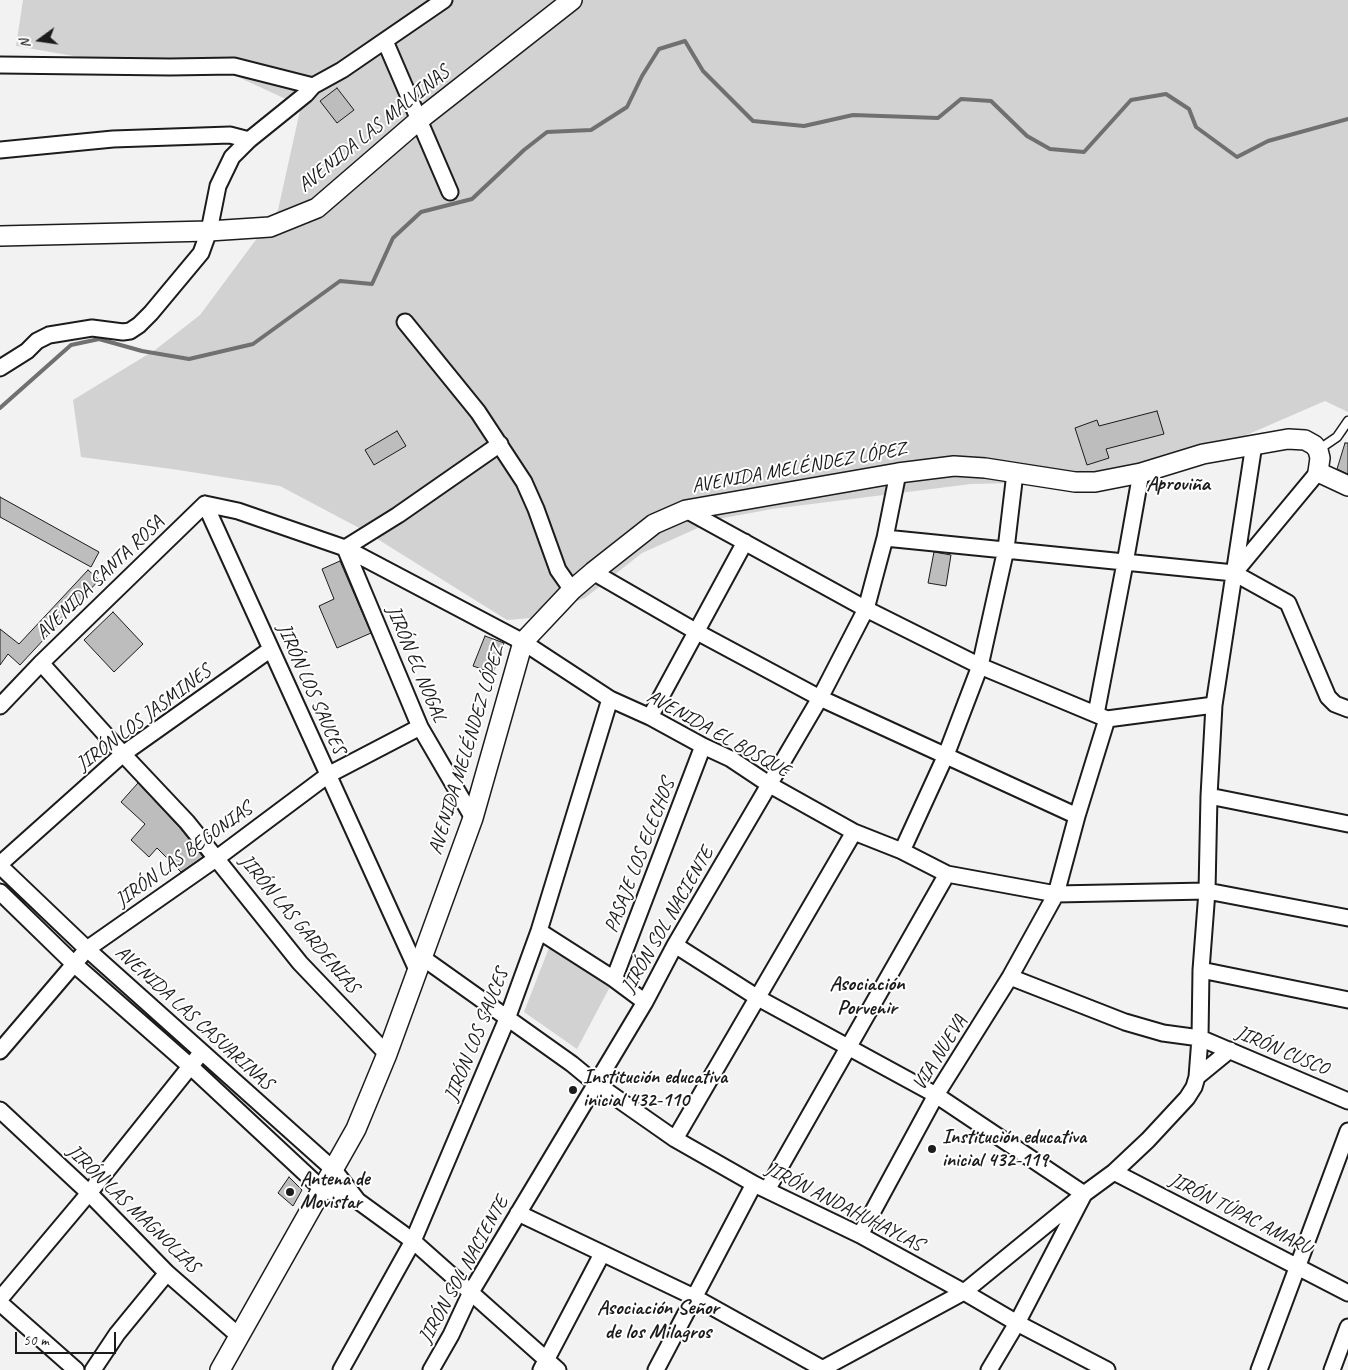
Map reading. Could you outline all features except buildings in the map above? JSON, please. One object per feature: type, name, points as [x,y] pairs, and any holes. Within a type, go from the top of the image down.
[{"type":"street","points":[[0,368],[27,351],[37,341],[49,335],[92,328],[123,332],[130,331],[152,313],[201,253],[209,231],[218,186],[232,157],[312,86],[342,70],[444,0]]},
{"type":"street","name":"AVENIDA LAS MALVINAS","points":[[0,236],[209,231],[270,227],[317,208],[419,120],[572,0]]},
{"type":"street","points":[[385,41],[450,192]]},
{"type":"street","points":[[0,65],[234,66],[312,86]]},
{"type":"street","points":[[0,150],[113,139],[230,135],[249,140]]},
{"type":"street","points":[[405,322],[478,412],[524,482],[558,570],[572,590]]},
{"type":"street","name":"AVENIDA MELÉNDEZ LÓPEZ","points":[[220,1370],[334,1170],[356,1128],[387,1054],[473,818],[523,642],[572,590],[593,572],[654,524],[686,510],[898,473],[954,466],[985,468],[1075,482],[1095,482],[1140,473],[1203,454],[1288,439],[1305,440],[1314,445],[1318,450]]},
{"type":"street","points":[[345,548],[398,515],[500,444]]},
{"type":"street","points":[[518,1213],[694,1298],[823,1369],[964,1292],[1084,1194],[1114,1172],[1148,1140],[1187,1098],[1194,1088],[1196,1077],[1200,1038],[1201,970],[1207,891],[1209,796],[1214,705],[1254,444]]},
{"type":"street","points":[[1234,573],[1318,472],[1320,458],[1318,450]]},
{"type":"street","points":[[1318,472],[1348,486]]},
{"type":"street","name":"JIRÓN SOL NACIENTE","points":[[431,1370],[452,1335],[471,1292],[645,1002],[675,945],[820,698],[866,609],[885,538],[898,473]]},
{"type":"street","points":[[902,851],[946,755],[980,666],[1006,549],[1015,473]]},
{"type":"street","name":"VIA NUEVA","points":[[860,1234],[936,1095],[1010,977],[1056,894],[1101,717],[1140,473]]},
{"type":"street","name":"AVENIDA EL BOSQUE","points":[[205,504],[238,511],[345,548],[523,642],[610,698],[731,759],[770,785],[854,832],[902,851],[947,874],[1056,894],[1207,891],[1348,918]]},
{"type":"street","name":"JIRÓN LOS SAUCES","points":[[205,504],[328,775],[420,965]]},
{"type":"street","name":"AVENIDA SANTA ROSA","points":[[0,706],[41,663],[205,504]]},
{"type":"street","points":[[686,510],[866,609],[980,666],[1101,717],[1214,705]]},
{"type":"street","points":[[885,538],[1234,573],[1288,603],[1328,697],[1335,704],[1348,709]]},
{"type":"street","points":[[650,717],[745,542]]},
{"type":"street","name":"JIRÓN EL NOGAL","points":[[345,548],[420,727],[473,818]]},
{"type":"street","points":[[593,572],[697,632],[820,698],[1077,816]]},
{"type":"street","name":"JIRÓN LOS JASMINES","points":[[0,865],[123,754],[271,648]]},
{"type":"street","name":"JIRÓN LAS GARDENIAS","points":[[41,663],[187,822],[300,963],[387,1054]]},
{"type":"street","name":"JIRÓN LOS SAUCES","points":[[341,1370],[413,1241],[508,1019],[539,931],[610,698]]},
{"type":"street","name":"JIRÓN LAS BEGONIAS","points":[[0,1051],[87,949],[217,858],[328,775],[420,727]]},
{"type":"street","name":"PASAJE LOS ELECHOS","points":[[614,979],[703,746]]},
{"type":"street","points":[[1209,796],[1348,824]]},
{"type":"street","points":[[675,1139],[854,832]]},
{"type":"street","name":"AVENIDA LAS CASUARINAS","points":[[0,865],[87,949],[334,1170],[358,1201],[413,1241],[471,1292],[543,1365],[558,1370]]},
{"type":"street","points":[[656,1370],[694,1298],[848,1048],[947,874]]},
{"type":"street","name":"AVENIDA LAS CASUARINAS","points":[[0,892],[74,964],[190,1066],[322,1189],[358,1201]]},
{"type":"street","points":[[539,931],[614,979],[645,1002]]},
{"type":"street","points":[[675,945],[758,998],[936,1095],[1084,1194]]},
{"type":"street","points":[[420,965],[508,1019]]},
{"type":"street","points":[[1201,970],[1348,1000]]},
{"type":"street","name":"JIRÓN CUSCO","points":[[1010,977],[1125,1022],[1163,1033],[1200,1038],[1348,1101]]},
{"type":"street","name":"JIRÓN ANDAHUHAYLAS","points":[[508,1019],[572,1064],[595,1084],[675,1139],[761,1187],[860,1234],[1017,1324],[1107,1370]]},
{"type":"street","points":[[1196,1077],[1230,1050]]},
{"type":"street","points":[[76,1370],[0,1301],[202,1052]]},
{"type":"street","name":"JIRÓN LAS MAGNOLIAS","points":[[0,1110],[89,1193],[168,1273],[239,1336]]},
{"type":"street","points":[[1259,1370],[1348,1131]]},
{"type":"street","name":"JIRÓN TÚPAC AMARU","points":[[1114,1172],[1348,1293]]},
{"type":"street","points":[[990,1370],[1017,1324],[1084,1194]]},
{"type":"street","points":[[543,1365],[602,1254]]},
{"type":"street","points":[[93,1370],[117,1334],[168,1273]]},
{"type":"street","points":[[1332,1370],[1348,1327]]},
{"type":"lane","points":[[1318,450],[1337,437],[1348,421]]},
{"type":"shaded area","points":[[23,0],[1348,0],[1348,412],[1325,401],[1235,440],[1143,466],[1060,482],[971,484],[772,509],[718,519],[642,553],[585,598],[531,618],[507,620],[363,530],[280,486],[81,457],[73,400],[155,350],[200,315],[278,210],[301,106],[225,71],[125,65],[16,46]]},
{"type":"shaded area","points":[[550,945],[612,983],[577,1049],[524,1012]]},
{"type":"waterway","points":[[0,408],[71,345],[99,339],[142,351],[189,359],[253,344],[340,281],[372,284],[393,238],[421,212],[472,199],[524,150],[547,132],[591,130],[627,107],[642,76],[659,49],[685,41],[703,71],[753,121],[804,126],[853,115],[938,118],[961,99],[991,101],[1027,136],[1050,149],[1084,152],[1131,100],[1166,94],[1189,109],[1196,127],[1237,157],[1268,141],[1348,119]]},
{"type":"place","name":"Institución educativa inicial 432-110","points":[[573,1090]]},
{"type":"place","name":"Institución educativa inicial 432-119","points":[[932,1149]]},
{"type":"place","name":"Antena de Movistar","points":[[290,1192]]},
{"type":"district","name":"Aproviña","points":[[1178,484]]},
{"type":"district","name":"Asociación Porvenir","points":[[867,996]]},
{"type":"district","name":"Asociación Señor de los Milagros","points":[[658,1320]]}]
